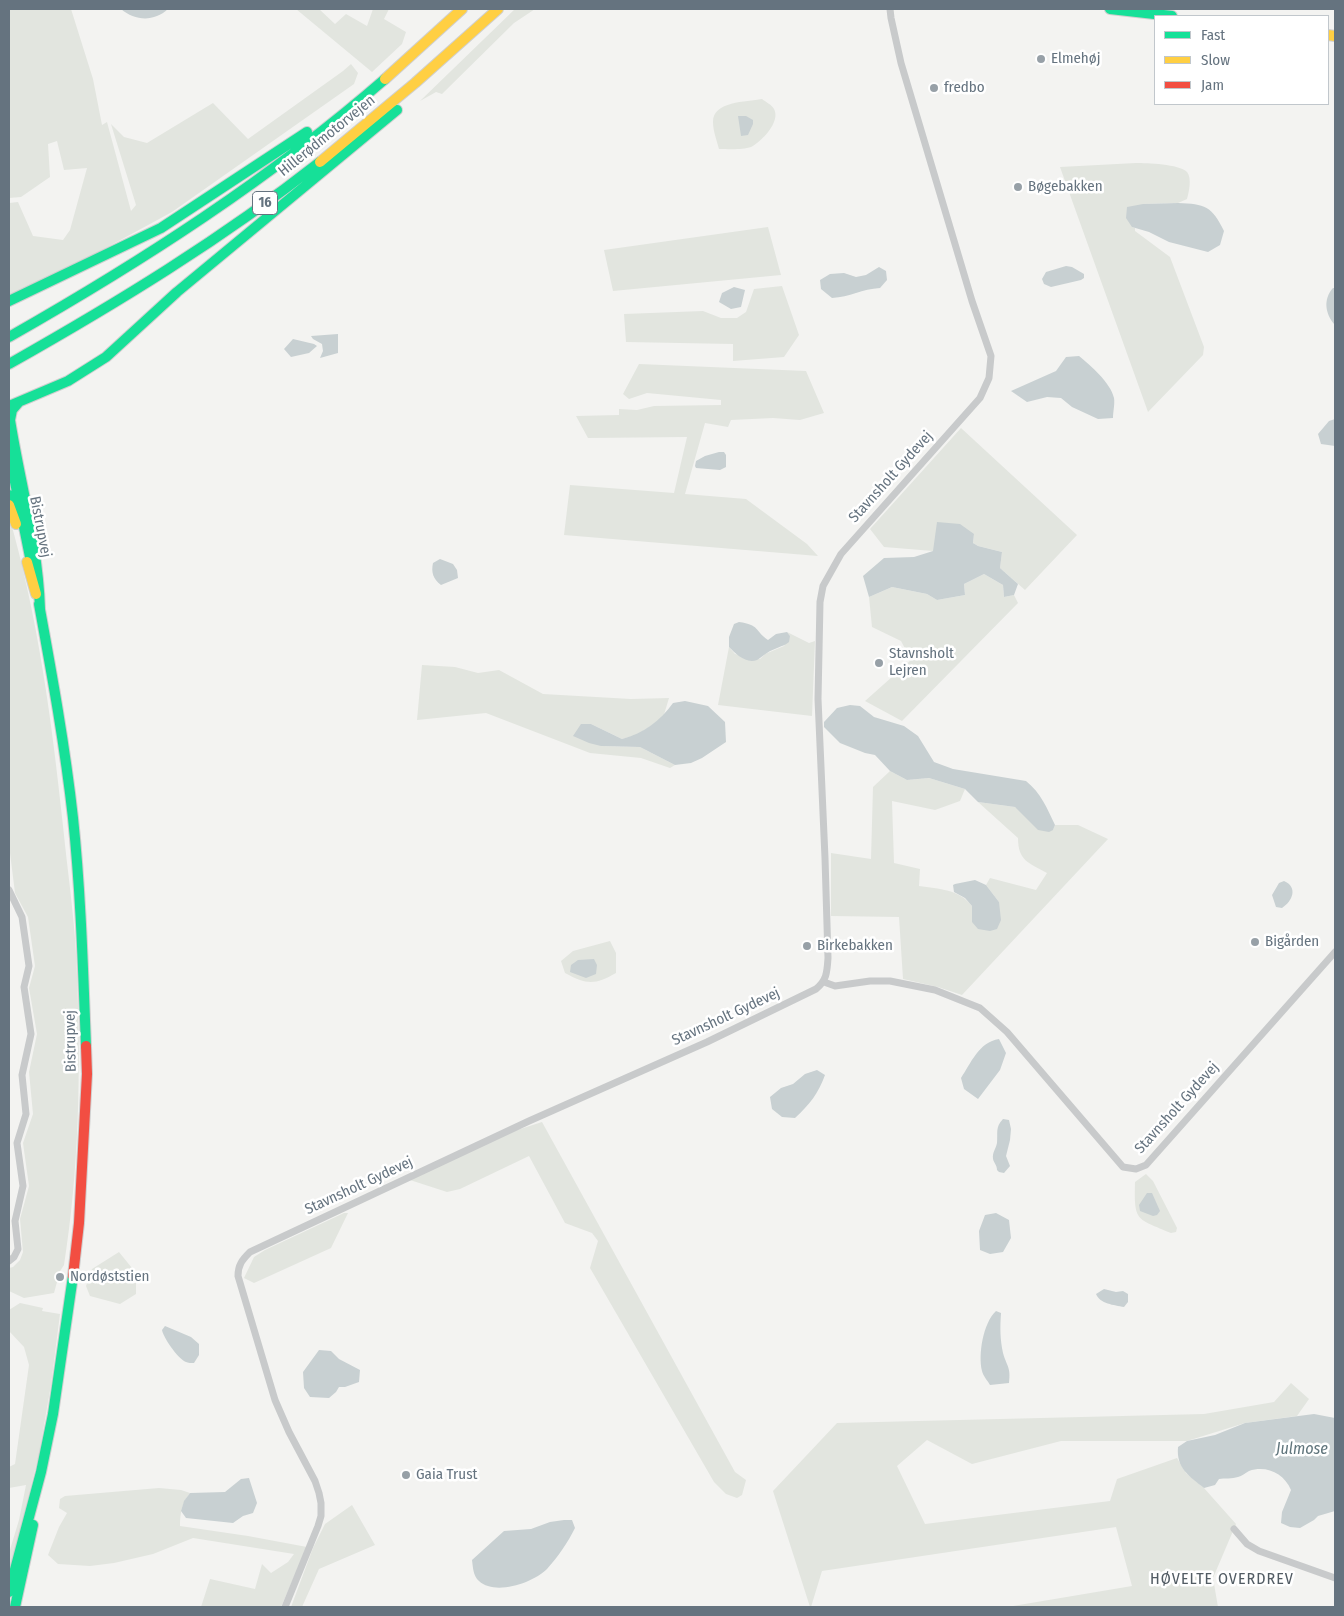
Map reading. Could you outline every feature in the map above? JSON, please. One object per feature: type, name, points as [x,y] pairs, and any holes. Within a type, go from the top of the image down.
[{"type":"main road","name":"Hillerødmotorvejen","points":[[9,337],[138,262],[260,178],[349,109],[462,9]]},
{"type":"main road","name":"Hillerødmotorvejen","points":[[9,364],[136,290],[215,239],[273,198],[355,134],[436,66],[498,9]]},
{"type":"main road","points":[[1110,9],[1163,15]]},
{"type":"main road","points":[[40,609],[41,584],[10,420],[14,405],[76,376],[121,345],[197,276],[377,128],[423,87],[436,66]]},
{"type":"main road","points":[[9,301],[161,228],[253,169],[318,124],[349,109]]},
{"type":"main road","name":"Bistrupvej","points":[[9,452],[52,665],[64,743],[81,912],[87,1074],[79,1223],[73,1276],[53,1414],[31,1535],[15,1607]]},
{"type":"main road","name":"Bistrupvej","points":[[9,495],[40,609]]},
{"type":"main road","points":[[9,504],[16,524]]},
{"type":"main road","name":"Bistrupvej","points":[[9,1592],[41,1472]]},
{"type":"street","name":"Stavnsholt Gydevej","points":[[285,1607],[318,1526],[321,1503],[315,1481],[289,1432],[275,1400],[238,1276],[238,1267],[242,1259],[250,1252],[511,1129],[706,1042],[816,989],[824,982],[827,972],[828,949],[818,699],[820,602],[823,586],[842,554],[980,398],[990,378],[991,356],[972,301],[904,72],[890,9]]},
{"type":"street","points":[[9,890],[22,917],[29,966],[24,987],[31,1034],[22,1075],[26,1114],[17,1143],[22,1186],[15,1220],[18,1248],[14,1258],[9,1261]]},
{"type":"street","name":"Stavnsholt Gydevej","points":[[824,982],[835,986],[870,981],[890,981],[935,990],[980,1008],[1007,1032],[1123,1167],[1136,1170],[1146,1165],[1335,952]]},
{"type":"street","points":[[1234,1529],[1247,1544],[1259,1551],[1335,1578]]},
{"type":"shaded area","points":[[9,9],[71,9],[93,79],[102,125],[107,122],[131,211],[136,205],[111,124],[124,137],[147,143],[213,103],[248,139],[351,64],[358,73],[354,84],[172,212],[91,256],[9,295],[9,203],[18,202],[33,236],[63,240],[70,230],[87,168],[64,170],[57,141],[48,144],[50,177],[21,197],[9,198]]},
{"type":"shaded area","points":[[296,9],[319,9],[335,24],[346,14],[367,26],[373,9],[389,9],[384,19],[406,32],[402,44],[372,72]]},
{"type":"shaded area","points":[[515,9],[535,9],[514,23],[442,94],[436,92],[420,101]]},
{"type":"shaded area","points":[[762,99],[774,109],[775,114],[775,120],[765,136],[748,148],[719,149],[713,122],[714,115],[718,110],[724,106],[739,102]]},
{"type":"shaded area","points":[[1136,163],[1177,167],[1183,169],[1189,175],[1190,185],[1187,199],[1178,203],[1143,204],[1132,227],[1170,257],[1204,347],[1203,355],[1148,412],[1060,167]]},
{"type":"shaded area","points":[[768,227],[781,275],[613,291],[604,250]]},
{"type":"shaded area","points":[[782,286],[799,335],[784,357],[733,361],[733,344],[626,342],[624,314],[703,311],[721,318],[737,318],[746,312],[754,289]]},
{"type":"shaded area","points":[[639,364],[806,371],[824,413],[800,420],[773,418],[731,420],[728,427],[705,423],[685,494],[746,499],[807,544],[818,556],[564,535],[570,485],[674,493],[687,437],[588,438],[576,416],[619,415],[619,409],[637,410],[654,406],[721,405],[721,400],[647,393],[629,399],[623,394]]},
{"type":"shaded area","points":[[961,428],[1077,535],[1025,590],[1000,568],[1002,552],[973,543],[974,534],[933,551],[884,547],[870,529]]},
{"type":"shaded area","points":[[9,516],[28,592],[49,709],[73,920],[78,1013],[79,1086],[76,1158],[64,1265],[60,1271],[54,1293],[24,1298],[9,1291],[9,1268],[13,1267],[20,1260],[23,1252],[20,1219],[29,1186],[23,1143],[33,1114],[29,1072],[37,1034],[29,988],[35,966],[28,917],[15,893],[9,845]]},
{"type":"shaded area","points":[[984,574],[1003,585],[1004,597],[1014,595],[1018,603],[902,721],[865,701],[911,660],[901,641],[872,627],[869,597],[892,587],[927,594],[937,600],[965,595],[964,584]]},
{"type":"shaded area","points":[[787,632],[809,643],[815,641],[812,716],[718,705],[729,647],[735,654],[760,659],[765,654],[784,646],[790,636]]},
{"type":"shaded area","points":[[422,665],[455,667],[478,673],[499,670],[543,694],[631,699],[669,698],[663,718],[637,735],[622,739],[591,724],[601,746],[640,747],[675,765],[670,768],[641,758],[590,753],[486,713],[417,720]]},
{"type":"shaded area","points":[[890,771],[907,780],[929,778],[965,789],[960,801],[935,810],[892,801],[894,863],[920,869],[919,886],[955,893],[967,900],[972,906],[999,902],[986,885],[990,878],[1036,890],[1047,873],[1022,857],[1018,838],[978,802],[1015,807],[1053,830],[1055,825],[1078,825],[1108,839],[962,995],[903,979],[899,917],[831,916],[831,853],[871,859],[873,787]]},
{"type":"shaded area","points":[[610,941],[616,953],[616,973],[602,980],[591,982],[579,980],[565,973],[561,961],[573,951]]},
{"type":"shaded area","points":[[542,1122],[735,1472],[746,1480],[742,1495],[737,1498],[726,1494],[714,1482],[590,1268],[598,1241],[592,1233],[565,1223],[529,1156],[460,1189],[447,1192],[410,1180],[511,1132]]},
{"type":"shaded area","points":[[1146,1174],[1153,1181],[1177,1228],[1176,1232],[1171,1233],[1144,1221],[1137,1212],[1135,1205],[1135,1182]]},
{"type":"shaded area","points":[[344,1213],[348,1213],[331,1248],[254,1283],[244,1278],[254,1257]]},
{"type":"shaded area","points":[[119,1252],[136,1273],[136,1294],[120,1304],[90,1296],[86,1286],[92,1269]]},
{"type":"shaded area","points":[[20,1303],[43,1308],[42,1311],[60,1314],[51,1385],[39,1454],[9,1573],[9,1553],[19,1520],[26,1485],[9,1488],[9,1467],[15,1464],[29,1365],[24,1347],[9,1331],[9,1310]]},
{"type":"shaded area","points":[[1291,1383],[1309,1399],[1297,1416],[1245,1423],[1187,1441],[1061,1441],[972,1464],[927,1440],[897,1466],[925,1524],[1110,1501],[1117,1479],[1177,1458],[1186,1473],[1204,1488],[1236,1524],[1213,1578],[1218,1607],[1007,1607],[1132,1586],[1116,1527],[822,1571],[810,1607],[773,1491],[837,1423],[1204,1414],[1274,1402]]},
{"type":"shaded area","points":[[159,1488],[181,1490],[190,1493],[182,1508],[180,1526],[307,1547],[281,1607],[201,1607],[210,1579],[255,1589],[262,1564],[271,1573],[288,1562],[294,1554],[193,1538],[153,1554],[114,1563],[90,1566],[58,1564],[48,1555],[59,1527],[67,1513],[59,1508],[60,1499],[65,1496]]},
{"type":"shaded area","points":[[352,1505],[375,1545],[319,1569],[302,1607],[291,1607],[313,1548],[325,1524]]},
{"type":"water","points":[[121,9],[168,9],[151,18],[138,18]]},
{"type":"water","points":[[738,116],[746,116],[753,120],[748,135],[741,136]]},
{"type":"water","points":[[1143,204],[1195,204],[1207,208],[1216,216],[1224,231],[1220,245],[1208,252],[1169,242],[1149,232],[1132,227],[1126,218],[1127,207]]},
{"type":"water","points":[[1066,266],[1072,267],[1084,274],[1084,278],[1051,287],[1044,284],[1042,279],[1046,272]]},
{"type":"water","points":[[879,267],[886,271],[887,280],[880,288],[832,298],[821,289],[820,280],[830,274],[844,273],[856,277],[866,275]]},
{"type":"water","points":[[734,287],[745,290],[741,307],[731,309],[719,302],[722,293]]},
{"type":"water","points":[[1333,288],[1335,288],[1335,325],[1329,316],[1326,306]]},
{"type":"water","points":[[338,334],[338,353],[320,358],[323,351],[322,344],[311,336]]},
{"type":"water","points":[[293,339],[317,346],[309,353],[291,357],[284,349]]},
{"type":"water","points":[[1079,356],[1109,386],[1114,400],[1113,418],[1098,419],[1072,407],[1061,398],[1047,397],[1027,402],[1011,391],[1056,371],[1066,357]]},
{"type":"water","points":[[1335,419],[1335,446],[1321,444],[1318,434],[1329,421]]},
{"type":"water","points":[[719,452],[724,452],[726,455],[726,467],[720,470],[696,468],[696,461]]},
{"type":"water","points":[[937,522],[960,524],[974,534],[973,543],[1002,552],[1000,568],[1018,584],[1014,595],[1004,597],[1003,585],[984,574],[964,584],[965,595],[937,600],[927,594],[892,587],[869,597],[863,576],[884,558],[914,557],[933,551]]},
{"type":"water","points":[[440,559],[453,564],[457,570],[458,578],[441,585],[438,583],[433,575],[432,566],[433,563]]},
{"type":"water","points":[[739,622],[754,626],[768,640],[776,634],[787,632],[790,636],[789,642],[757,660],[749,661],[729,647],[729,637],[734,624]]},
{"type":"water","points":[[685,701],[708,706],[725,722],[726,742],[691,763],[675,765],[640,747],[601,746],[573,736],[581,724],[591,724],[622,739],[651,725],[673,703]]},
{"type":"water","points":[[850,705],[860,706],[874,717],[904,726],[918,736],[934,762],[953,769],[1026,781],[1040,796],[1055,825],[1053,830],[1049,832],[1038,830],[1015,807],[978,802],[965,789],[929,778],[907,780],[890,771],[875,755],[840,743],[824,727],[824,722],[837,708]]},
{"type":"water","points":[[975,880],[986,885],[999,902],[1001,920],[997,929],[990,931],[978,929],[972,922],[972,906],[965,898],[954,892],[953,885]]},
{"type":"water","points":[[1284,881],[1291,887],[1291,898],[1282,908],[1276,907],[1272,895],[1279,883]]},
{"type":"water","points":[[594,959],[597,965],[596,974],[586,978],[570,972],[571,965],[578,960]]},
{"type":"water","points":[[999,1039],[1006,1053],[1000,1070],[978,1099],[964,1089],[961,1078],[981,1049],[986,1044]]},
{"type":"water","points":[[817,1070],[825,1075],[822,1082],[813,1098],[795,1118],[782,1117],[772,1109],[770,1097],[781,1088],[793,1084],[805,1074]]},
{"type":"water","points":[[1003,1119],[1009,1120],[1011,1129],[1006,1156],[1010,1166],[1004,1173],[997,1170],[993,1159],[998,1127]]},
{"type":"water","points":[[1147,1193],[1152,1193],[1160,1211],[1157,1215],[1153,1216],[1140,1211],[1139,1205]]},
{"type":"water","points":[[996,1213],[1009,1220],[1011,1238],[1003,1252],[990,1254],[980,1250],[979,1231],[985,1215]]},
{"type":"water","points":[[1104,1289],[1116,1292],[1123,1291],[1128,1294],[1128,1302],[1124,1307],[1104,1302],[1096,1294]]},
{"type":"water","points":[[996,1311],[1001,1313],[1001,1343],[1009,1370],[1009,1383],[990,1385],[982,1371],[981,1348],[988,1323]]},
{"type":"water","points":[[165,1326],[191,1337],[199,1344],[199,1355],[194,1363],[186,1362],[175,1352],[163,1333],[162,1330]]},
{"type":"water","points":[[319,1350],[331,1351],[339,1359],[360,1370],[359,1382],[339,1387],[329,1398],[310,1397],[304,1388],[303,1372]]},
{"type":"water","name":"Julmose","points":[[1314,1414],[1335,1418],[1335,1511],[1318,1516],[1300,1528],[1290,1527],[1281,1523],[1282,1512],[1291,1490],[1284,1479],[1274,1472],[1255,1469],[1236,1478],[1219,1479],[1215,1485],[1204,1488],[1185,1471],[1179,1461],[1178,1447],[1187,1441],[1215,1435],[1245,1423]]},
{"type":"water","points":[[249,1478],[257,1503],[253,1513],[243,1516],[233,1523],[186,1518],[181,1511],[184,1501],[190,1493],[225,1492],[241,1479]]},
{"type":"water","points":[[572,1520],[575,1528],[559,1554],[541,1574],[524,1583],[504,1587],[486,1585],[477,1579],[472,1560],[504,1531],[531,1529],[550,1522]]},
{"type":"traffic: fast","points":[[1110,9],[1163,15]]},
{"type":"traffic: fast","points":[[9,337],[156,249],[250,185],[341,116],[385,79]]},
{"type":"traffic: fast","points":[[9,406],[68,381],[106,357],[177,292],[397,110]]},
{"type":"traffic: fast","points":[[9,301],[161,228],[307,132]]},
{"type":"traffic: fast","points":[[9,364],[129,294],[207,244],[320,162]]},
{"type":"traffic: fast","points":[[18,403],[12,410],[10,420],[36,561],[40,609]]},
{"type":"traffic: fast","points":[[9,452],[32,567]]},
{"type":"traffic: fast","points":[[9,495],[13,512]]},
{"type":"traffic: fast","points":[[39,604],[62,737],[76,846],[86,1046]]},
{"type":"traffic: fast","points":[[9,1592],[41,1472],[53,1414],[73,1276]]},
{"type":"traffic: fast","points":[[15,1607],[33,1525]]},
{"type":"traffic: slow","points":[[385,79],[462,9]]},
{"type":"traffic: slow","points":[[320,162],[415,83],[498,9]]},
{"type":"traffic: slow","points":[[1329,35],[1335,36]]},
{"type":"traffic: slow","points":[[9,505],[16,524]]},
{"type":"traffic: slow","points":[[27,562],[36,594]]},
{"type":"traffic: jam","points":[[73,1276],[79,1223],[87,1074],[86,1046]]},
{"type":"place","name":"Elmehøj","points":[[1041,59]]},
{"type":"place","name":"fredbo","points":[[934,88]]},
{"type":"place","name":"Bøgebakken","points":[[1018,187]]},
{"type":"place","name":"Stavnsholt Lejren","points":[[879,663]]},
{"type":"place","name":"Bigården","points":[[1255,942]]},
{"type":"place","name":"Birkebakken","points":[[807,946]]},
{"type":"place","name":"Nordøststien","points":[[60,1277]]},
{"type":"place","name":"Gaia Trust","points":[[406,1475]]},
{"type":"district","name":"HØVELTE OVERDREV","points":[[1222,1580]]}]
